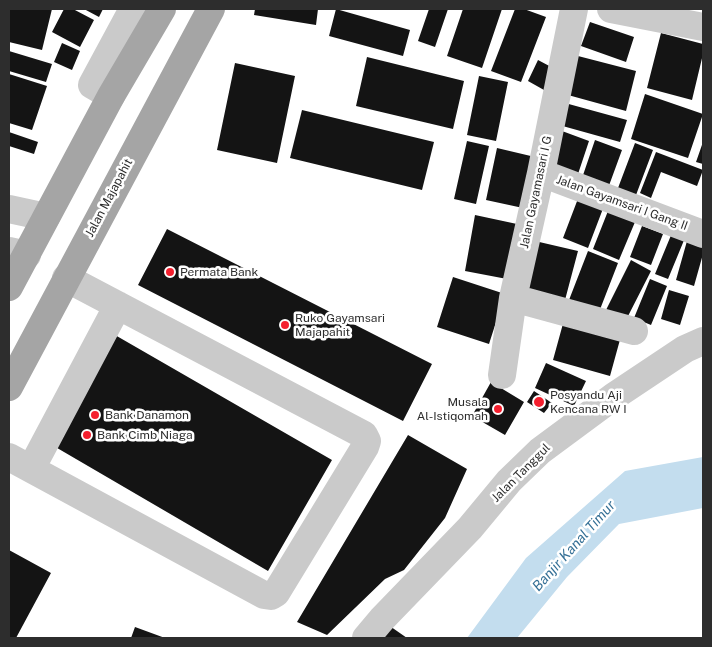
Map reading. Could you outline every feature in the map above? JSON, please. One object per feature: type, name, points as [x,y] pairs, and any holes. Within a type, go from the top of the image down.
[{"type":"main road","points":[[9,287],[18,253],[46,217],[162,9]]},
{"type":"main road","name":"Jalan Majapahit","points":[[9,387],[211,9]]},
{"type":"street","points":[[112,96],[92,85],[133,9]]},
{"type":"street","name":"Jalan Gayamasari I G","points":[[502,376],[513,298],[541,173],[574,9]]},
{"type":"street","points":[[611,9],[639,11],[703,27]]},
{"type":"street","name":"Jalan Gayamsari I Gang II","points":[[541,173],[703,234]]},
{"type":"street","points":[[9,209],[46,217]]},
{"type":"street","points":[[66,278],[118,305],[364,435],[367,441],[365,447],[276,593],[271,596],[264,595],[20,463],[118,305]]},
{"type":"street","points":[[513,298],[634,331]]},
{"type":"street","name":"Jalan Tanggul","points":[[366,638],[470,528],[509,481],[540,451],[613,397],[686,349],[703,341]]},
{"type":"water","name":"Banjir Kanal Timur","points":[[703,457],[703,508],[619,524],[567,577],[517,638],[467,638],[526,558],[625,471]]},
{"type":"building","points":[[9,9],[52,9],[42,50],[9,42]]},
{"type":"building","points":[[64,9],[73,9],[94,20],[80,47],[52,32]]},
{"type":"building","points":[[84,9],[103,9],[99,17]]},
{"type":"building","points":[[255,9],[318,9],[316,25],[254,15]]},
{"type":"building","points":[[336,9],[410,30],[403,56],[329,36]]},
{"type":"building","points":[[429,9],[448,9],[435,47],[418,41]]},
{"type":"building","points":[[463,9],[502,9],[482,68],[447,56]]},
{"type":"building","points":[[515,9],[524,9],[546,17],[521,82],[491,71]]},
{"type":"building","points":[[590,22],[634,37],[626,62],[581,46]]},
{"type":"building","points":[[661,33],[703,44],[703,54],[692,100],[647,88]]},
{"type":"building","points":[[62,43],[80,51],[72,70],[54,62]]},
{"type":"building","points":[[9,51],[52,64],[46,82],[9,71]]},
{"type":"building","points":[[578,56],[636,71],[626,111],[568,95]]},
{"type":"building","points":[[367,57],[464,81],[453,129],[356,106]]},
{"type":"building","points":[[538,60],[555,69],[544,90],[528,81]]},
{"type":"building","points":[[235,63],[295,76],[277,163],[217,150]]},
{"type":"building","points":[[9,74],[47,86],[32,130],[9,123]]},
{"type":"building","points":[[479,76],[508,82],[496,141],[467,135]]},
{"type":"building","points":[[645,94],[703,114],[688,158],[631,139]]},
{"type":"building","points":[[565,103],[627,120],[620,142],[559,125]]},
{"type":"building","points":[[302,110],[434,142],[422,190],[290,158]]},
{"type":"building","points":[[562,131],[589,141],[578,174],[551,165]]},
{"type":"building","points":[[9,132],[38,142],[34,154],[9,146]]},
{"type":"building","points":[[595,140],[622,150],[607,191],[581,181]]},
{"type":"building","points":[[467,141],[489,146],[476,204],[454,199]]},
{"type":"building","points":[[703,142],[703,164],[696,162]]},
{"type":"building","points":[[635,143],[653,150],[636,195],[618,188]]},
{"type":"building","points":[[497,148],[535,157],[523,208],[486,200]]},
{"type":"building","points":[[656,152],[703,170],[697,186],[661,172],[651,198],[640,193]]},
{"type":"building","points":[[579,196],[604,206],[588,248],[563,238]]},
{"type":"building","points":[[608,211],[635,222],[619,260],[593,249]]},
{"type":"building","points":[[475,215],[517,224],[507,279],[465,271]]},
{"type":"building","points":[[642,226],[663,234],[651,265],[630,257]]},
{"type":"building","points":[[674,228],[687,233],[668,279],[655,274]]},
{"type":"building","name":"Ruko Gayamsari Majapahit","points":[[167,229],[432,364],[403,421],[138,285]]},
{"type":"building","points":[[535,241],[578,251],[565,300],[524,290]]},
{"type":"building","points":[[687,241],[703,245],[703,254],[694,286],[676,280]]},
{"type":"building","points":[[588,251],[618,263],[599,312],[569,300]]},
{"type":"building","points":[[631,260],[651,271],[626,320],[606,310]]},
{"type":"building","points":[[453,277],[505,294],[489,344],[437,327]]},
{"type":"building","points":[[650,279],[667,286],[651,325],[634,318]]},
{"type":"building","points":[[669,290],[689,296],[680,325],[661,319]]},
{"type":"building","points":[[564,320],[621,336],[610,376],[553,360]]},
{"type":"building","points":[[115,335],[332,460],[268,571],[52,445]]},
{"type":"building","points":[[546,363],[586,381],[574,406],[535,388]]},
{"type":"building","name":"Musala Al-Istiqomah","points":[[491,382],[524,402],[505,435],[472,416]]},
{"type":"building","name":"Posyandu Aji Kencana RW I","points":[[534,391],[552,403],[544,413],[527,402]]},
{"type":"building","points":[[408,435],[467,469],[445,518],[404,570],[385,579],[327,635],[297,622]]},
{"type":"building","points":[[9,550],[51,573],[16,638],[9,638]]},
{"type":"building","points":[[384,622],[407,638],[373,638]]},
{"type":"building","points":[[135,627],[165,638],[131,638]]},
{"type":"place","name":"Permata Bank","points":[[170,272]]},
{"type":"place","name":"Ruko Gayamsari Majapahit","points":[[285,325]]},
{"type":"place","name":"Posyandu Aji Kencana RW I","points":[[539,402]]},
{"type":"place","name":"Musala Al-Istiqomah","points":[[498,409]]},
{"type":"place","name":"Bank Danamon","points":[[95,415]]},
{"type":"place","name":"Bank Cimb Niaga","points":[[87,435]]}]
